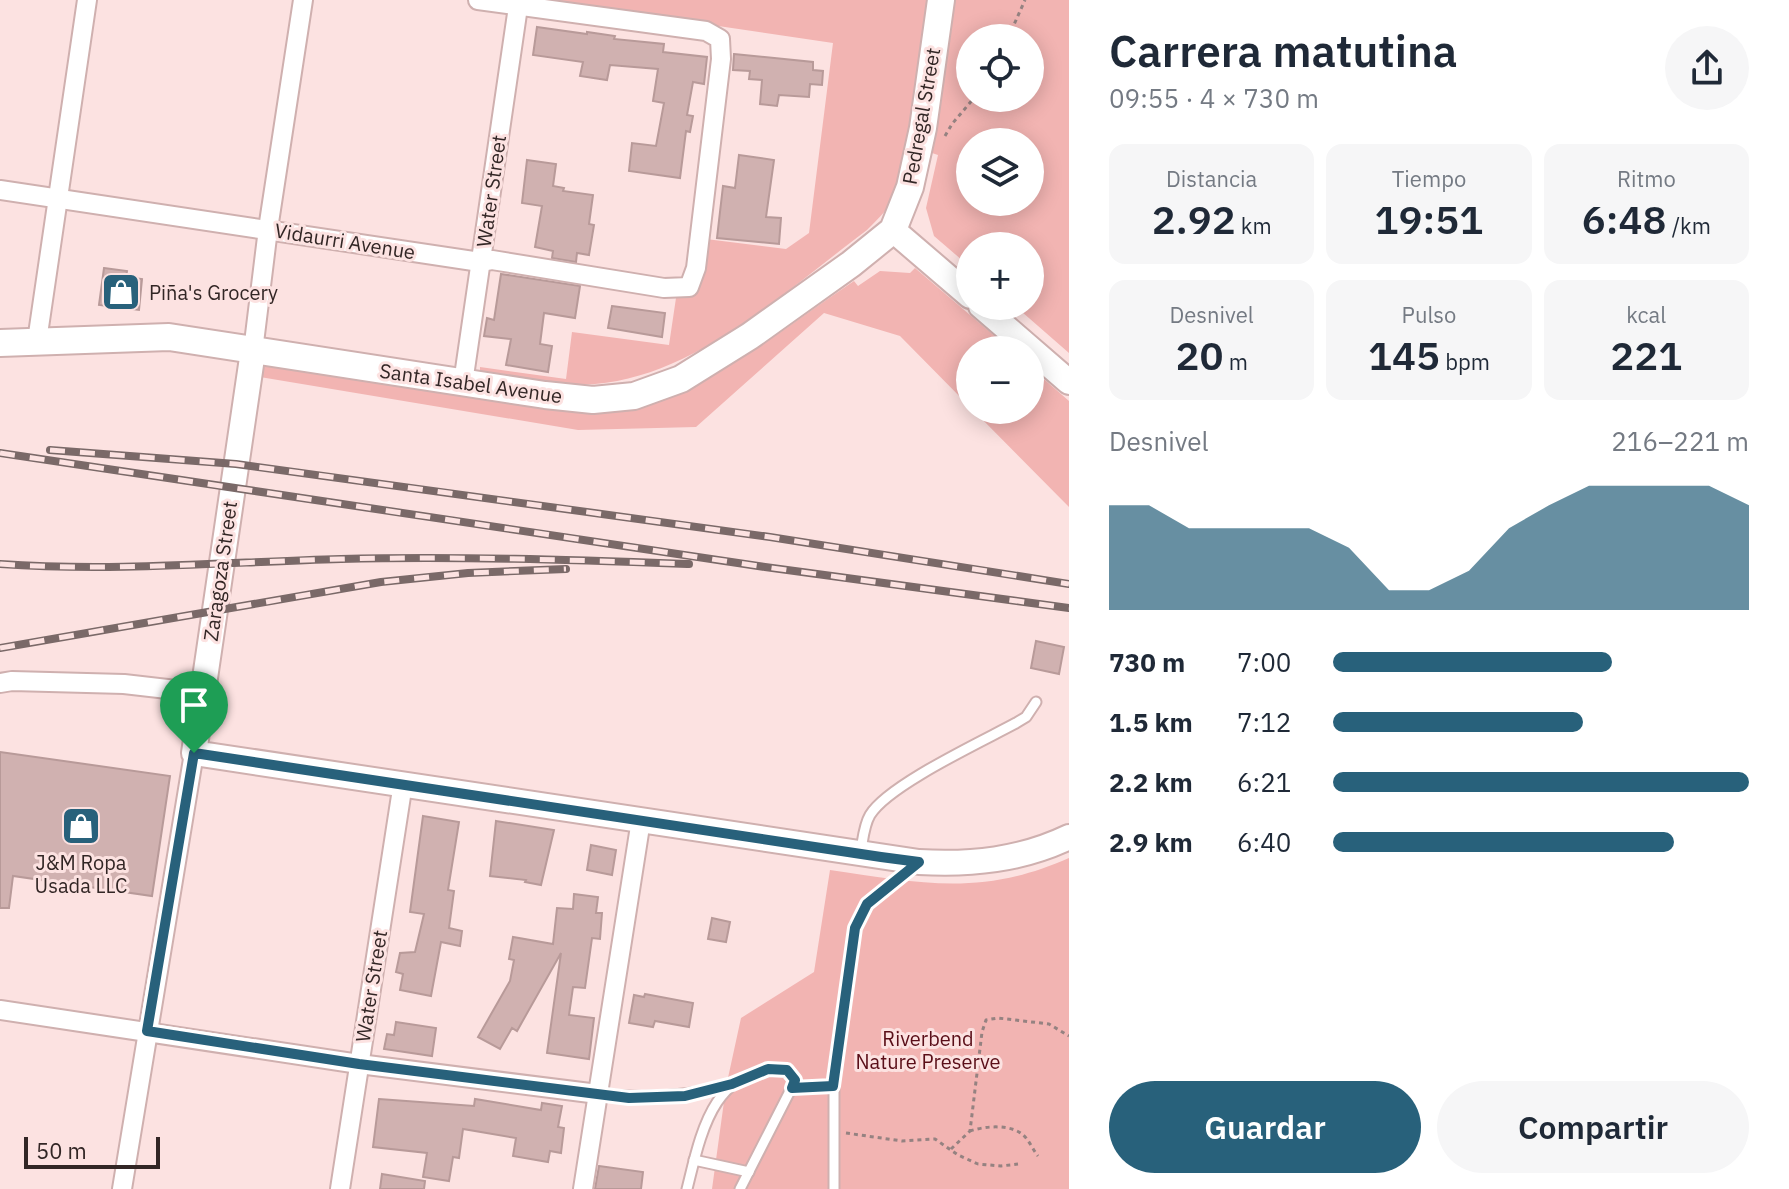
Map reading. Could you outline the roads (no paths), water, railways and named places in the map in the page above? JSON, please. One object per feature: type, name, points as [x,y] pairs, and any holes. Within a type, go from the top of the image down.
[{"type":"main road","name":"Pedregal Street","points":[[893,230],[910,187],[923,128],[941,0]]},
{"type":"main road","name":"Santa Isabel Avenue","points":[[0,343],[169,337],[593,400],[634,396],[681,379],[750,336],[893,230]]},
{"type":"street","points":[[37,341],[87,0]]},
{"type":"street","name":"Zaragoza Street","points":[[122,1189],[194,753],[303,0]]},
{"type":"street","points":[[478,0],[519,3]]},
{"type":"street","name":"Vidaurri Avenue","points":[[0,190],[480,262],[492,260],[673,289],[689,287],[696,268],[721,59],[720,39],[706,31],[519,3]]},
{"type":"street","name":"Water Street","points":[[463,383],[519,3]]},
{"type":"street","points":[[893,230],[956,284]]},
{"type":"street","points":[[997,320],[1069,382]]},
{"type":"street","points":[[0,683],[124,684],[202,693]]},
{"type":"street","points":[[194,753],[919,862],[972,863],[1024,855],[1069,837]]},
{"type":"street","name":"Water Street","points":[[340,1189],[403,783]]},
{"type":"street","points":[[583,1189],[641,820]]},
{"type":"street","points":[[0,1010],[359,1064],[598,1094]]},
{"type":"lane","points":[[860,854],[870,815],[883,800],[934,767],[1026,717],[1036,702]]},
{"type":"lane","points":[[834,1189],[833,1086],[855,928],[867,904],[919,862]]},
{"type":"lane","points":[[598,1094],[629,1098],[685,1096],[732,1084],[768,1069],[787,1070],[795,1080],[792,1088],[740,1189]]},
{"type":"lane","points":[[687,1189],[703,1125],[712,1106],[732,1084]]},
{"type":"lane","points":[[792,1088],[833,1086]]},
{"type":"lane","points":[[694,1160],[749,1172]]},
{"type":"railway","points":[[50,450],[236,464],[770,537],[1069,584]]},
{"type":"railway","points":[[0,453],[765,567],[1069,608]]},
{"type":"railway","points":[[0,564],[128,567],[428,558],[689,564]]},
{"type":"railway","points":[[0,648],[381,582],[468,573],[566,569]]},
{"type":"place","name":"Piña's Grocery","points":[[121,292]]},
{"type":"place","name":"J&M Ropa Usada LLC","points":[[81,826]]},
{"type":"park label","name":"Riverbend Nature Preserve","points":[[928,1050]]}]
